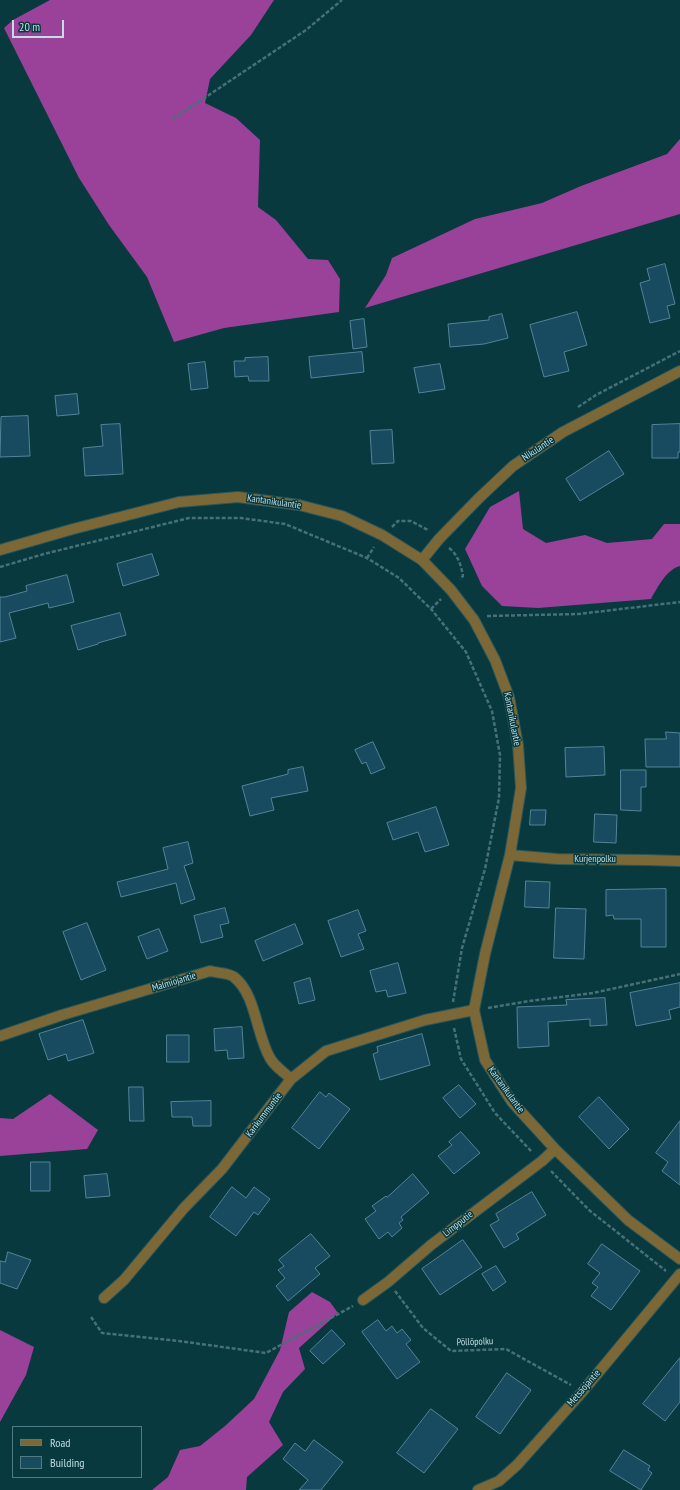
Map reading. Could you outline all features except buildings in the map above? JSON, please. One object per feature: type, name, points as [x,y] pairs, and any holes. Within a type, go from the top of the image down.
[{"type":"street","name":"Nikulantie","points":[[422,560],[479,498],[513,466],[563,432],[680,371]]},
{"type":"street","name":"Kantanikulantie","points":[[0,550],[73,529],[179,502],[238,497],[299,505],[342,516],[382,535],[422,560],[451,590],[471,617],[495,660],[509,697],[518,745],[521,788],[510,855],[485,954],[474,1010],[485,1060],[512,1102],[555,1149],[628,1220],[680,1259]]},
{"type":"street","name":"Kurjenpolku","points":[[510,855],[557,859],[633,859],[680,862]]},
{"type":"street","name":"Malmiojantie","points":[[0,1036],[62,1014],[210,971],[233,976],[244,989],[253,1009],[259,1031],[270,1059],[292,1079]]},
{"type":"street","name":"Karikummuntie","points":[[104,1298],[124,1280],[184,1208],[222,1169],[292,1079],[326,1051],[425,1020],[474,1010]]},
{"type":"street","name":"Limpputie","points":[[363,1300],[388,1282],[431,1245],[542,1161],[555,1149]]},
{"type":"street","name":"Metsäojantie","points":[[478,1490],[499,1481],[517,1465],[582,1391],[678,1276]]},
{"type":"path","points":[[173,119],[306,30],[342,0]]},
{"type":"path","points":[[0,567],[44,554],[189,518],[241,518],[285,524],[367,558],[399,578],[431,609],[466,652],[492,711],[500,755],[499,798],[485,869],[462,948],[451,1014],[461,1059],[495,1113],[589,1210],[678,1276]]},
{"type":"path","points":[[471,617],[579,614],[680,602]]},
{"type":"path","points":[[474,1010],[593,993],[680,974]]},
{"type":"path","name":"Pöllöpolku","points":[[388,1282],[423,1328],[451,1351],[506,1349],[582,1391]]},
{"type":"path","points":[[92,1317],[102,1333],[179,1341],[266,1353],[363,1300]]},
{"type":"shaded area","points":[[50,0],[274,0],[251,35],[210,79],[205,103],[236,118],[260,140],[258,207],[276,220],[308,259],[328,260],[340,279],[339,312],[224,328],[174,342],[147,277],[109,225],[79,178],[4,28],[13,20]]},
{"type":"shaded area","points":[[680,139],[680,214],[365,308],[386,275],[392,258],[475,219],[542,203],[581,186],[667,154]]},
{"type":"shaded area","points":[[519,491],[523,529],[546,543],[585,535],[607,543],[652,539],[664,524],[680,524],[680,566],[675,568],[667,575],[651,599],[538,608],[502,606],[482,586],[465,549],[490,507]]},
{"type":"shaded area","points":[[50,1094],[98,1130],[87,1149],[0,1156],[0,1118],[13,1119]]},
{"type":"shaded area","points":[[312,1292],[330,1302],[338,1313],[299,1348],[305,1369],[283,1392],[269,1422],[283,1445],[247,1477],[246,1490],[152,1490],[168,1477],[180,1450],[200,1446],[225,1426],[254,1399],[280,1350],[289,1312]]},
{"type":"shaded area","points":[[0,1330],[34,1347],[26,1375],[0,1422]]}]
